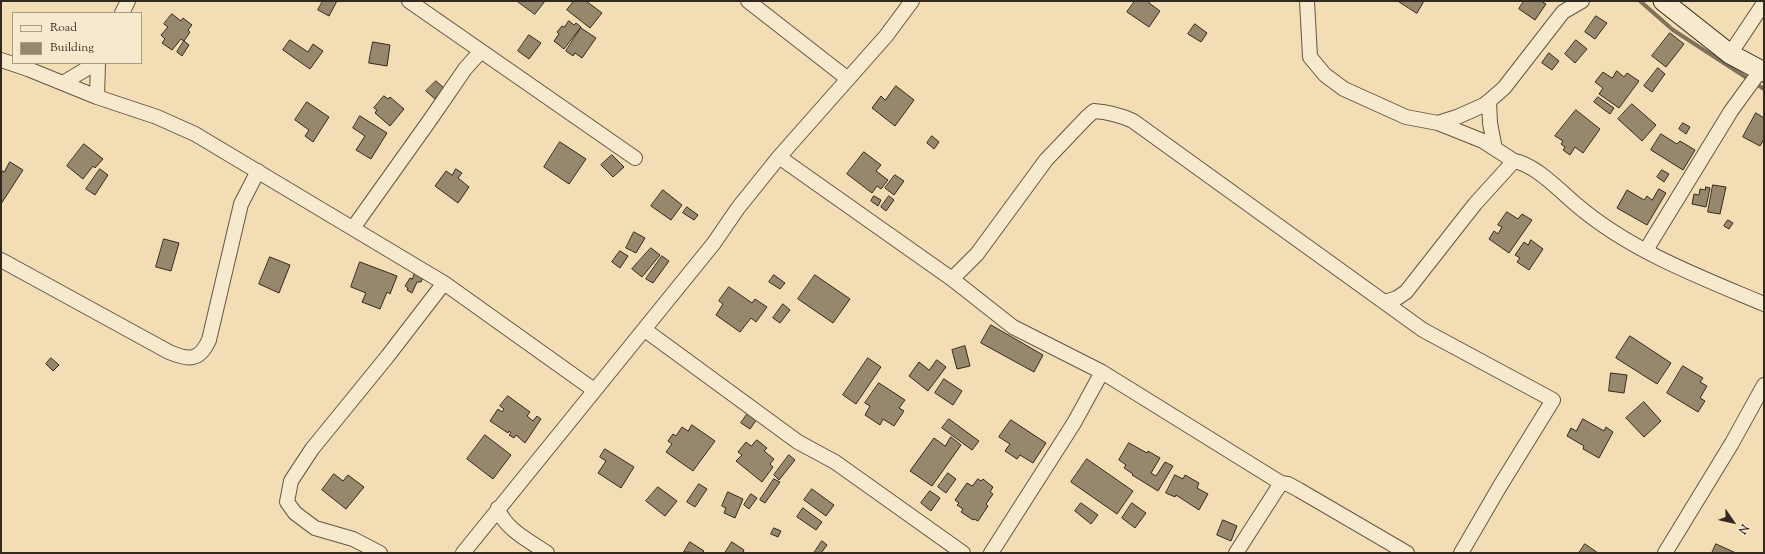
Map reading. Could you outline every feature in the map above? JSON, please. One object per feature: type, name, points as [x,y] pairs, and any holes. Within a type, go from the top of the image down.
[{"type":"main road","points":[[1663,1],[1730,54],[1762,72]]},
{"type":"street","points":[[122,12],[128,1]]},
{"type":"street","points":[[410,1],[635,158]]},
{"type":"street","points":[[748,1],[848,78]]},
{"type":"street","points":[[463,553],[594,390],[645,330],[714,243],[738,208],[779,157],[886,36],[912,1]]},
{"type":"street","points":[[1308,1],[1310,57],[1325,75],[1344,89],[1406,117],[1438,123],[1483,142],[1514,161],[1524,164],[1551,182],[1579,207],[1617,235],[1646,250],[1764,304]]},
{"type":"street","points":[[1438,123],[1457,117],[1484,105],[1489,101],[1504,88],[1564,12],[1582,1]]},
{"type":"street","points":[[1730,54],[1764,2]]},
{"type":"street","points":[[353,228],[426,126],[464,69],[481,51]]},
{"type":"street","points":[[1,60],[157,117],[188,131],[258,171],[444,283],[594,390]]},
{"type":"street","points":[[63,83],[95,64]]},
{"type":"street","points":[[97,64],[97,96]]},
{"type":"street","points":[[1646,250],[1731,111],[1762,72]]},
{"type":"street","points":[[1489,101],[1490,123],[1495,149]]},
{"type":"street","points":[[952,279],[977,254],[1046,160],[1094,111],[1119,114],[1134,121],[1424,330],[1553,400],[1461,553]]},
{"type":"street","points":[[779,157],[952,279],[1013,327],[1102,372],[1280,484],[1288,484],[1407,553]]},
{"type":"street","points":[[1385,302],[1397,298],[1406,292],[1475,204],[1514,161]]},
{"type":"street","points":[[1,260],[169,352],[182,357],[191,358],[199,355],[205,349],[209,340],[241,204],[258,171]]},
{"type":"street","points":[[380,553],[353,539],[316,528],[296,513],[287,502],[291,481],[312,449],[387,357],[444,283]]},
{"type":"street","points":[[645,330],[798,442],[833,461],[963,553]]},
{"type":"street","points":[[991,553],[1074,423],[1102,372]]},
{"type":"street","points":[[1665,553],[1759,407],[1764,385]]},
{"type":"street","points":[[1236,553],[1280,484]]},
{"type":"street","points":[[498,508],[500,514],[517,533],[547,553]]},
{"type":"building","points":[[323,1],[337,1],[329,16],[318,10]]},
{"type":"building","points":[[517,1],[545,1],[535,14]]},
{"type":"building","points":[[574,1],[586,1],[602,13],[590,28],[567,10]]},
{"type":"building","points":[[1135,1],[1150,1],[1149,3],[1160,11],[1149,27],[1127,12]]},
{"type":"building","points":[[1398,1],[1424,1],[1417,13]]},
{"type":"building","points":[[1524,1],[1541,1],[1546,4],[1535,20],[1519,9]]},
{"type":"building","points":[[172,14],[181,21],[183,18],[192,25],[188,30],[190,32],[184,41],[181,39],[172,50],[162,43],[165,39],[161,35],[168,27],[164,24]]},
{"type":"building","points":[[1596,16],[1607,23],[1595,39],[1585,32]]},
{"type":"building","points":[[569,21],[574,25],[576,23],[581,27],[564,49],[554,41],[559,34],[557,32]]},
{"type":"building","points":[[1195,24],[1207,33],[1201,42],[1188,34]]},
{"type":"building","points":[[581,28],[596,38],[582,58],[575,53],[573,56],[566,51]]},
{"type":"building","points":[[1670,33],[1684,44],[1666,67],[1652,56]]},
{"type":"building","points":[[529,35],[541,43],[529,59],[518,51]]},
{"type":"building","points":[[290,40],[308,52],[313,44],[323,51],[310,69],[283,50]]},
{"type":"building","points":[[1576,40],[1587,49],[1575,63],[1565,54]]},
{"type":"building","points":[[184,41],[189,45],[182,56],[177,52]]},
{"type":"building","points":[[373,42],[390,45],[387,66],[369,63]]},
{"type":"building","points":[[1549,53],[1559,61],[1552,70],[1542,63]]},
{"type":"building","points":[[1658,68],[1665,74],[1652,92],[1644,86]]},
{"type":"building","points":[[1617,71],[1624,77],[1627,73],[1639,81],[1619,108],[1599,94],[1603,88],[1595,82],[1603,72],[1612,78]]},
{"type":"building","points":[[436,81],[444,88],[435,99],[426,91]]},
{"type":"building","points":[[896,86],[914,100],[895,126],[872,108],[881,96],[885,100]]},
{"type":"building","points":[[384,96],[388,99],[390,97],[404,109],[390,126],[375,113],[377,110],[374,108]]},
{"type":"building","points":[[1598,97],[1614,108],[1610,114],[1594,102]]},
{"type":"building","points":[[307,102],[329,117],[313,142],[305,136],[309,130],[295,120]]},
{"type":"building","points":[[1632,104],[1656,125],[1642,141],[1618,119]]},
{"type":"building","points":[[1576,110],[1600,129],[1583,153],[1575,147],[1570,155],[1563,150],[1565,147],[1561,144],[1563,141],[1555,136]]},
{"type":"building","points":[[1756,113],[1764,118],[1764,139],[1760,146],[1743,137]]},
{"type":"building","points":[[360,116],[387,133],[371,159],[356,150],[365,136],[353,128]]},
{"type":"building","points":[[1683,123],[1690,127],[1686,134],[1679,129]]},
{"type":"building","points":[[1661,134],[1677,144],[1680,141],[1695,150],[1683,170],[1651,150]]},
{"type":"building","points":[[932,136],[939,142],[934,149],[927,143]]},
{"type":"building","points":[[560,142],[586,159],[569,184],[544,167]]},
{"type":"building","points":[[84,144],[103,159],[95,168],[93,166],[83,179],[67,166]]},
{"type":"building","points":[[864,152],[881,165],[876,171],[888,180],[881,189],[877,186],[872,193],[847,174]]},
{"type":"building","points":[[612,155],[624,167],[613,177],[601,165]]},
{"type":"building","points":[[10,162],[23,170],[1,204],[1,170],[4,172]]},
{"type":"building","points":[[100,169],[108,175],[95,195],[86,189]]},
{"type":"building","points":[[456,169],[462,173],[458,178],[469,187],[458,203],[435,186],[446,171],[452,175]]},
{"type":"building","points":[[1662,170],[1669,174],[1664,182],[1657,177]]},
{"type":"building","points":[[895,175],[904,181],[894,195],[885,188]]},
{"type":"building","points":[[1713,185],[1726,187],[1720,214],[1708,212]]},
{"type":"building","points":[[1706,187],[1710,188],[1706,207],[1692,204],[1694,194],[1699,195],[1700,189],[1705,190]]},
{"type":"building","points":[[1659,189],[1666,193],[1647,225],[1617,208],[1627,190],[1644,200],[1647,196],[1652,200]]},
{"type":"building","points":[[663,190],[682,205],[671,220],[651,206]]},
{"type":"building","points":[[874,196],[881,200],[878,206],[871,201]]},
{"type":"building","points":[[889,196],[894,200],[886,211],[881,207]]},
{"type":"building","points":[[687,207],[698,215],[694,220],[683,213]]},
{"type":"building","points":[[1507,212],[1518,219],[1522,214],[1532,220],[1509,253],[1489,239],[1494,231],[1498,234],[1502,227],[1498,225]]},
{"type":"building","points":[[1728,220],[1733,223],[1729,229],[1724,226]]},
{"type":"building","points":[[634,232],[645,238],[636,253],[626,248]]},
{"type":"building","points":[[164,239],[179,243],[171,271],[156,267]]},
{"type":"building","points":[[1531,240],[1543,249],[1529,270],[1517,262],[1520,258],[1515,255],[1524,242],[1528,245]]},
{"type":"building","points":[[651,248],[660,255],[642,277],[632,269]]},
{"type":"building","points":[[620,251],[628,256],[620,268],[612,262]]},
{"type":"building","points":[[662,256],[669,261],[653,283],[646,279]]},
{"type":"building","points":[[270,257],[290,265],[279,293],[259,284]]},
{"type":"building","points":[[360,262],[397,276],[390,294],[387,292],[380,309],[362,302],[366,293],[351,287]]},
{"type":"building","points":[[415,273],[423,277],[421,282],[417,282],[412,293],[407,290],[408,288],[405,286],[410,278],[412,279]]},
{"type":"building","points":[[774,275],[785,283],[780,289],[769,282]]},
{"type":"building","points":[[815,275],[850,299],[833,323],[798,299]]},
{"type":"building","points":[[729,287],[752,303],[755,299],[767,307],[756,322],[751,318],[740,332],[716,315],[723,304],[719,301]]},
{"type":"building","points":[[783,304],[790,310],[780,323],[773,318]]},
{"type":"building","points":[[991,325],[1043,355],[1034,372],[981,343]]},
{"type":"building","points":[[1630,336],[1671,363],[1657,384],[1616,358]]},
{"type":"building","points":[[965,346],[970,366],[957,369],[952,350]]},
{"type":"building","points":[[51,358],[59,365],[53,371],[46,364]]},
{"type":"building","points":[[868,358],[881,367],[856,404],[843,395]]},
{"type":"building","points":[[937,360],[946,367],[928,391],[909,376],[919,362],[929,370]]},
{"type":"building","points":[[1683,366],[1703,378],[1700,382],[1707,386],[1700,398],[1705,401],[1698,412],[1667,393]]},
{"type":"building","points":[[1611,373],[1627,375],[1624,393],[1609,391]]},
{"type":"building","points":[[944,379],[962,391],[953,405],[935,393]]},
{"type":"building","points":[[879,383],[905,400],[899,408],[904,411],[894,426],[883,419],[880,425],[865,415],[870,406],[865,403]]},
{"type":"building","points":[[508,396],[530,412],[527,416],[533,421],[537,416],[541,419],[525,443],[516,435],[514,438],[509,435],[511,433],[509,431],[508,433],[490,421],[498,409],[502,412],[504,409],[500,406]]},
{"type":"building","points":[[1644,402],[1661,421],[1644,437],[1626,418]]},
{"type":"building","points":[[748,413],[757,419],[750,429],[741,423]]},
{"type":"building","points":[[949,419],[979,441],[972,450],[942,428]]},
{"type":"building","points":[[1583,419],[1604,431],[1606,427],[1613,432],[1599,458],[1583,449],[1584,446],[1567,436],[1571,428],[1576,431]]},
{"type":"building","points":[[1011,420],[1046,443],[1033,463],[1020,455],[1017,459],[1005,451],[1010,444],[999,437]]},
{"type":"building","points":[[692,425],[715,441],[693,471],[666,452],[672,444],[668,441],[673,434],[676,436],[682,427],[688,431]]},
{"type":"building","points":[[485,435],[511,455],[493,479],[467,459]]},
{"type":"building","points":[[951,437],[961,445],[932,486],[910,471],[934,438],[945,446]]},
{"type":"building","points":[[757,440],[767,448],[764,451],[774,459],[770,464],[773,467],[762,482],[736,461],[742,455],[738,452],[746,442],[751,446]]},
{"type":"building","points":[[1129,443],[1160,458],[1151,473],[1156,476],[1165,462],[1173,466],[1158,491],[1132,475],[1133,474],[1124,468],[1126,465],[1119,460]]},
{"type":"building","points":[[605,449],[634,467],[621,488],[598,473],[606,461],[600,457]]},
{"type":"building","points":[[789,455],[795,460],[779,480],[774,475]]},
{"type":"building","points":[[1087,459],[1133,491],[1117,514],[1071,482]]},
{"type":"building","points":[[948,473],[956,479],[946,493],[938,487]]},
{"type":"building","points":[[334,474],[343,481],[348,475],[364,487],[346,509],[322,490]]},
{"type":"building","points":[[1175,475],[1183,479],[1185,475],[1199,483],[1197,488],[1208,494],[1199,510],[1176,495],[1175,497],[1166,493]]},
{"type":"building","points":[[774,479],[780,482],[765,503],[760,500]]},
{"type":"building","points":[[978,479],[981,481],[983,479],[993,487],[990,492],[993,494],[986,504],[988,506],[978,521],[973,520],[961,512],[963,509],[957,505],[959,503],[955,500],[967,483],[972,486]]},
{"type":"building","points":[[699,484],[707,489],[695,507],[687,502]]},
{"type":"building","points":[[658,487],[677,501],[665,516],[646,501]]},
{"type":"building","points":[[812,489],[834,505],[826,516],[804,500]]},
{"type":"building","points":[[930,491],[940,498],[931,511],[921,503]]},
{"type":"building","points":[[728,492],[743,499],[735,518],[724,513],[726,508],[722,506]]},
{"type":"building","points":[[751,494],[757,498],[749,509],[744,505]]},
{"type":"building","points":[[1081,503],[1098,515],[1091,524],[1075,511]]},
{"type":"building","points":[[1132,503],[1146,513],[1135,528],[1122,518]]},
{"type":"building","points":[[803,508],[822,522],[816,530],[797,517]]},
{"type":"building","points":[[1223,520],[1237,526],[1231,541],[1217,535]]},
{"type":"building","points":[[774,528],[781,531],[778,537],[771,534]]},
{"type":"building","points":[[822,541],[827,545],[821,553],[814,553]]},
{"type":"building","points":[[690,542],[704,551],[702,553],[684,552]]},
{"type":"building","points":[[732,542],[744,550],[743,553],[725,553]]},
{"type":"building","points":[[1585,544],[1598,553],[1579,553]]},
{"type":"building","points":[[1716,544],[1736,553],[1712,553]]},
{"type":"waterway","points":[[1640,1],[1673,30],[1764,89]]}]
